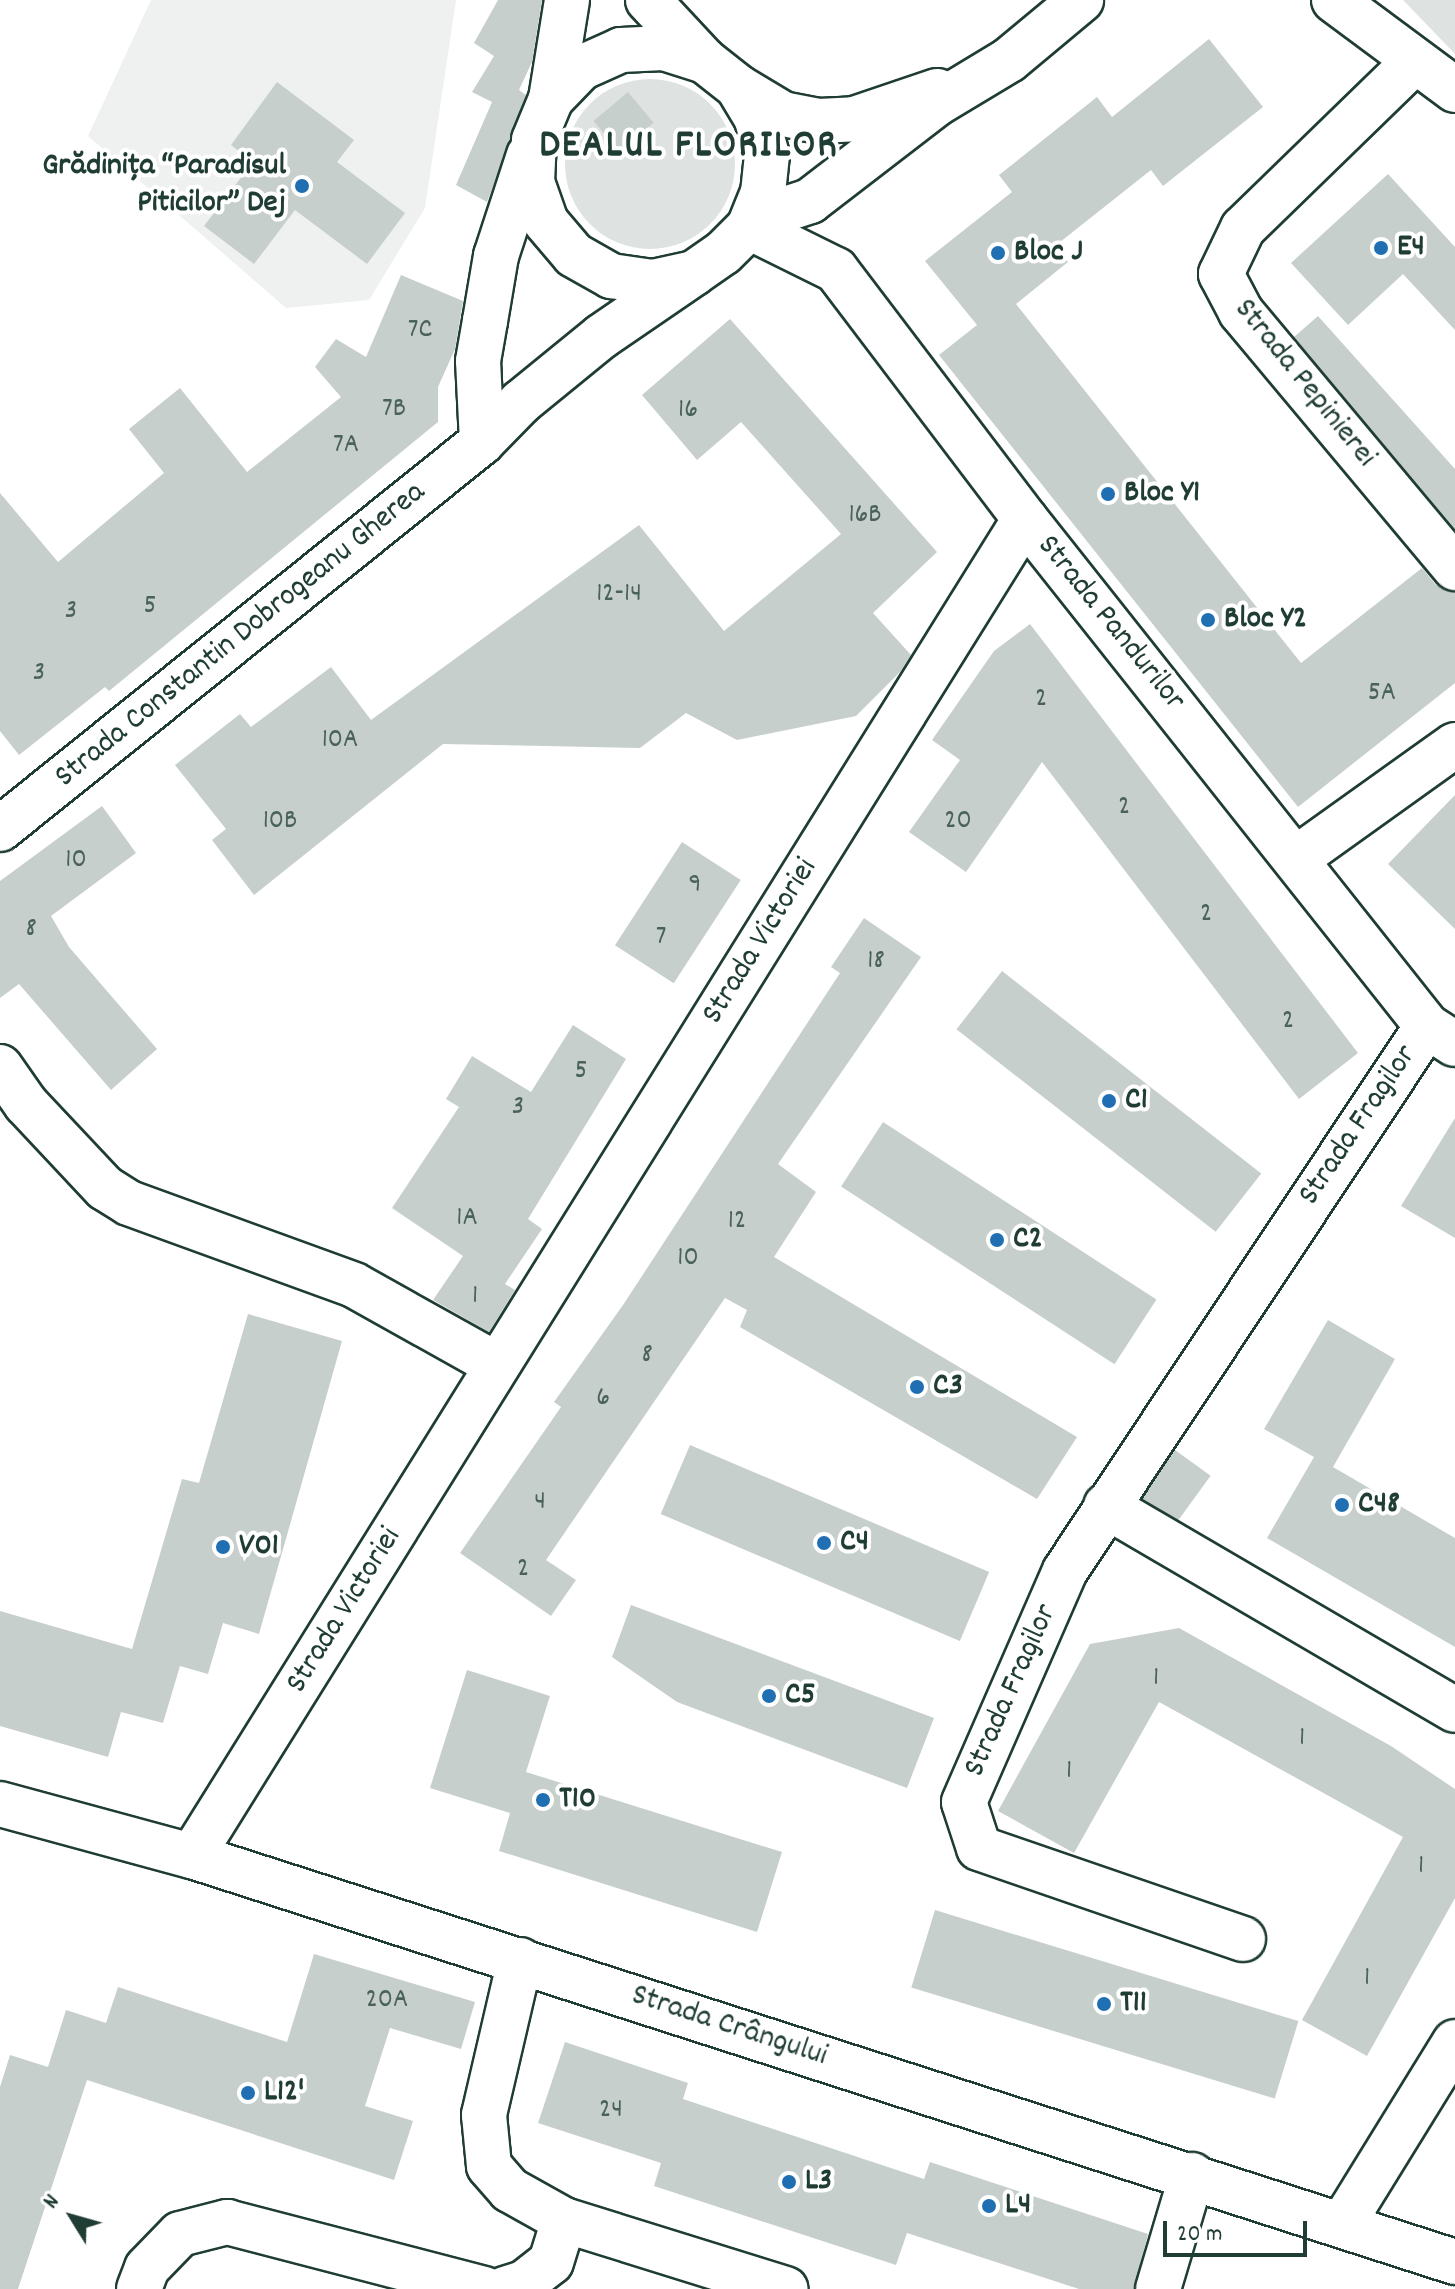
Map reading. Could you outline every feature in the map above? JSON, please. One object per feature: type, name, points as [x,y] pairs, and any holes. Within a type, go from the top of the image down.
[{"type":"street","points":[[482,442],[478,361],[496,256],[534,140],[551,99],[567,0]]},
{"type":"street","points":[[648,0],[722,74],[757,119],[767,155],[752,223]]},
{"type":"street","points":[[534,140],[532,182],[546,222],[574,255],[611,276],[653,282],[694,273],[752,223],[810,201],[891,143],[936,104],[1009,60],[1081,0]]},
{"type":"street","points":[[1334,0],[1455,90]]},
{"type":"street","points":[[551,99],[581,68],[621,50],[664,48],[722,74],[783,114],[819,121],[854,119],[901,106],[1009,60]]},
{"type":"street","name":"Strada Pepinierei","points":[[1415,61],[1243,228],[1221,274],[1241,312],[1455,568]]},
{"type":"street","name":"Strada Pandurilor","points":[[752,223],[836,270],[1025,519],[1441,1035]]},
{"type":"street","name":"Strada Constantin Dobrogeanu Gherea","points":[[0,829],[482,442],[602,336],[694,273]]},
{"type":"street","name":"Strada Victoriei","points":[[192,1856],[1025,519]]},
{"type":"street","points":[[1297,858],[1455,745]]},
{"type":"street","name":"Strada Fragilor","points":[[1243,1939],[979,1848],[964,1802],[1065,1571],[1106,1506],[1441,1035]]},
{"type":"street","points":[[0,1067],[26,1104],[105,1188],[129,1203],[354,1285],[497,1365]]},
{"type":"street","points":[[1106,1506],[1455,1710]]},
{"type":"street","name":"Strada Crângului","points":[[0,1804],[192,1856],[1455,2262]]},
{"type":"street","points":[[520,1960],[484,2115],[489,2166],[510,2190],[564,2220],[759,2286]]},
{"type":"street","points":[[1342,2225],[1455,2042]]},
{"type":"street","points":[[1158,2289],[1192,2175]]},
{"type":"street","points":[[505,2289],[524,2283],[551,2262],[564,2220]]},
{"type":"street","points":[[139,2289],[147,2268],[180,2234],[227,2222],[484,2289]]},
{"type":"shaded area","points":[[151,0],[456,0],[425,208],[369,300],[286,308],[88,136]]},
{"type":"shaded area","points":[[1403,0],[1455,0],[1455,54]]},
{"type":"shaded area","points":[[650,79],[683,85],[710,104],[729,131],[735,164],[729,197],[710,224],[683,243],[650,249],[617,243],[590,224],[571,197],[565,164],[571,131],[590,104],[617,85]]},
{"type":"building","points":[[498,0],[542,0],[532,62],[519,90],[526,95],[487,202],[456,185],[492,102],[472,92],[494,56],[474,43]]},
{"type":"building","points":[[1209,39],[1263,107],[1163,186],[1151,170],[1055,246],[1068,262],[1016,304],[1301,663],[1422,568],[1436,585],[1455,592],[1455,683],[1298,807],[939,355],[977,325],[925,261],[1012,192],[999,175],[1097,97],[1112,117]]},
{"type":"building","name":"Grădinița “Paradisul Piticilor” Dej","points":[[277,82],[354,140],[337,162],[405,213],[367,264],[295,210],[254,264],[204,226],[253,162],[231,145]]},
{"type":"building","points":[[628,92],[654,123],[619,152],[594,121]]},
{"type":"building","name":"E4","points":[[1388,174],[1455,247],[1455,330],[1403,274],[1348,325],[1291,263]]},
{"type":"building","points":[[401,275],[463,301],[455,349],[438,387],[438,422],[109,691],[105,687],[19,755],[0,731],[0,493],[58,562],[164,473],[129,429],[180,388],[247,472],[341,397],[315,367],[336,339],[366,357]]},
{"type":"building","points":[[1318,316],[1455,469],[1455,529],[1294,337]]},
{"type":"building","points":[[730,319],[937,552],[873,613],[911,655],[900,672],[856,716],[737,740],[686,713],[640,748],[443,744],[254,895],[212,840],[226,829],[175,765],[240,714],[251,727],[331,667],[371,720],[639,525],[724,631],[841,534],[741,422],[697,460],[642,395]]},
{"type":"building","points":[[1030,624],[1358,1053],[1299,1099],[1042,762],[966,872],[909,832],[960,760],[932,740],[994,651]]},
{"type":"building","points":[[1455,795],[1455,929],[1388,864]]},
{"type":"building","points":[[102,806],[136,853],[51,916],[69,947],[157,1049],[111,1090],[19,984],[0,998],[0,881]]},
{"type":"building","points":[[682,842],[741,880],[674,983],[615,945]]},
{"type":"building","points":[[864,918],[921,957],[778,1164],[816,1192],[774,1257],[1077,1437],[1037,1499],[740,1327],[747,1310],[725,1298],[546,1560],[576,1580],[551,1616],[460,1553],[561,1407],[554,1402],[623,1305],[840,973],[831,967]]},
{"type":"building","name":"C1","points":[[1002,971],[1261,1174],[1216,1232],[956,1029]]},
{"type":"building","points":[[573,1025],[626,1059],[528,1219],[542,1229],[505,1284],[515,1290],[489,1332],[433,1300],[463,1256],[392,1208],[459,1107],[446,1099],[472,1056],[531,1092]]},
{"type":"building","points":[[1455,1118],[1455,1238],[1401,1206]]},
{"type":"building","name":"C2","points":[[883,1122],[1156,1300],[1114,1364],[841,1187]]},
{"type":"building","name":"V01","points":[[248,1314],[342,1341],[259,1634],[223,1623],[208,1674],[180,1666],[163,1723],[121,1712],[108,1757],[0,1726],[0,1611],[132,1649],[182,1479],[199,1483]]},
{"type":"building","name":"C48","points":[[1328,1320],[1395,1359],[1333,1467],[1455,1538],[1455,1647],[1267,1538],[1314,1457],[1264,1429]]},
{"type":"building","name":"C4","points":[[690,1445],[989,1572],[960,1641],[661,1514]]},
{"type":"building","points":[[1175,1450],[1211,1476],[1176,1524],[1140,1498]]},
{"type":"building","name":"C5","points":[[631,1605],[934,1718],[907,1788],[677,1702],[612,1657]]},
{"type":"building","points":[[1179,1628],[1391,1746],[1455,1789],[1455,1898],[1367,2056],[1302,2020],[1403,1837],[1159,1702],[1074,1853],[998,1811],[1090,1644]]},
{"type":"building","name":"T10","points":[[467,1670],[550,1696],[526,1772],[782,1852],[757,1932],[499,1851],[510,1813],[430,1788]]},
{"type":"building","name":"T11","points":[[935,1910],[1298,2021],[1275,2099],[911,1987]]},
{"type":"building","points":[[314,1954],[475,2002],[461,2049],[390,2028],[365,2106],[413,2121],[394,2180],[87,2080],[18,2289],[0,2289],[0,2087],[10,2055],[48,2067],[66,2010],[106,2023],[118,1987],[287,2042]]},
{"type":"building","points":[[565,2042],[688,2083],[683,2099],[924,2179],[930,2162],[1148,2234],[1134,2289],[1079,2289],[907,2233],[896,2265],[654,2186],[661,2163],[538,2123]]},
{"type":"place","name":"Grădinița “Paradisul Piticilor” Dej","points":[[302,186]]},
{"type":"place","name":"E4","points":[[1381,248]]},
{"type":"place","name":"Bloc J","points":[[998,253]]},
{"type":"place","name":"Bloc Y1","points":[[1108,494]]},
{"type":"place","name":"Bloc Y2","points":[[1208,620]]},
{"type":"place","name":"C1","points":[[1109,1101]]},
{"type":"place","name":"C2","points":[[997,1240]]},
{"type":"place","name":"C3","points":[[917,1387]]},
{"type":"place","name":"C48","points":[[1342,1505]]},
{"type":"place","name":"C4","points":[[824,1543]]},
{"type":"place","name":"V01","points":[[223,1547]]},
{"type":"place","name":"C5","points":[[769,1696]]},
{"type":"place","name":"T10","points":[[543,1800]]},
{"type":"place","name":"T11","points":[[1104,2004]]},
{"type":"place","name":"L12'","points":[[248,2093]]},
{"type":"place","name":"L3","points":[[789,2182]]},
{"type":"place","name":"L4","points":[[989,2206]]},
{"type":"district","name":"DEALUL FLORILOR","points":[[689,148]]}]
